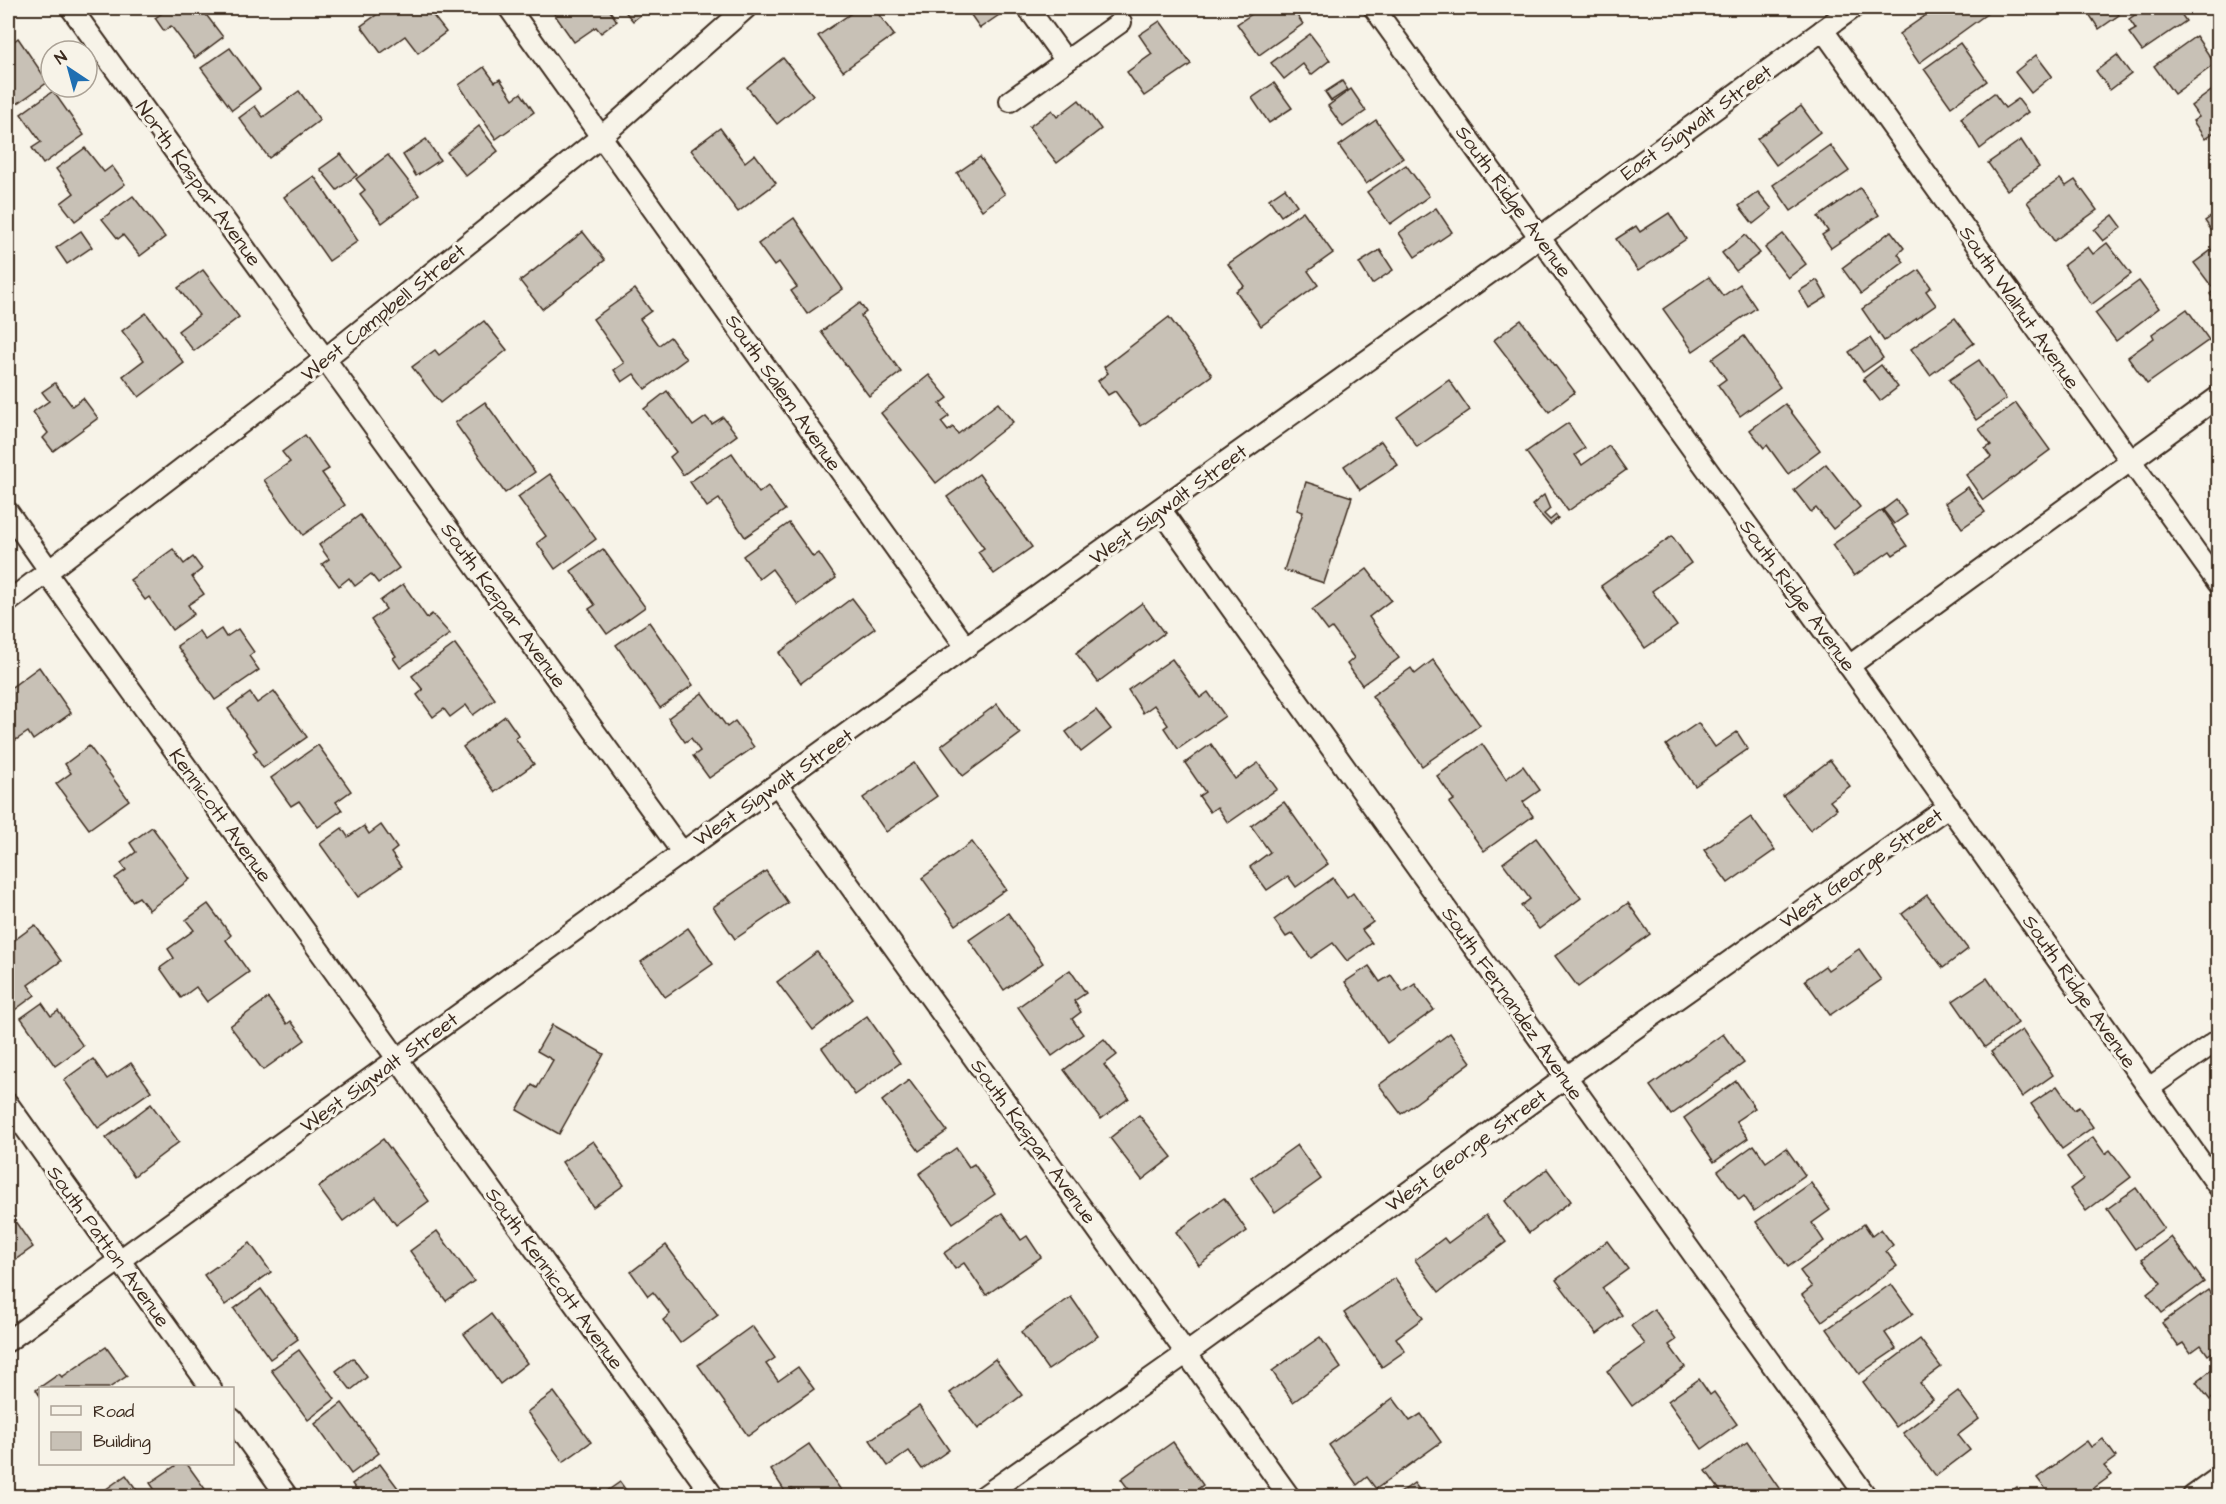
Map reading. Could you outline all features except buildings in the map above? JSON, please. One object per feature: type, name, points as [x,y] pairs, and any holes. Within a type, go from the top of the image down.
[{"type":"street","name":"North Kaspar Avenue","points":[[71,8],[326,358]]},
{"type":"street","name":"South Salem Avenue","points":[[509,8],[966,647]]},
{"type":"street","name":"West Campbell Street","points":[[8,602],[326,358],[602,136],[746,8]]},
{"type":"street","points":[[1028,8],[1066,61]]},
{"type":"street","name":"South Ridge Avenue","points":[[1374,8],[1849,666],[2218,1186]]},
{"type":"street","name":"East Sigwalt Street","points":[[1540,237],[1853,8]]},
{"type":"street","points":[[1010,101],[1120,22]]},
{"type":"street","name":"South Walnut Avenue","points":[[1822,30],[2218,583]]},
{"type":"street","name":"West Sigwalt Street","points":[[8,1341],[682,852],[778,786],[966,647],[1161,510],[1540,237]]},
{"type":"street","name":"South Kaspar Avenue","points":[[326,358],[682,852]]},
{"type":"street","points":[[1849,666],[2128,460],[2218,397]]},
{"type":"street","name":"South Fernandez Avenue","points":[[1161,510],[1866,1497]]},
{"type":"street","name":"Kennicott Avenue","points":[[8,512],[49,570],[48,575],[55,585],[397,1059]]},
{"type":"street","name":"South Kaspar Avenue","points":[[778,786],[1289,1497]]},
{"type":"street","name":"West George Street","points":[[984,1497],[1566,1078],[1949,806]]},
{"type":"street","points":[[2149,1088],[2218,1040]]},
{"type":"street","name":"South Kennicott Avenue","points":[[397,1059],[713,1497]]},
{"type":"street","name":"South Patton Avenue","points":[[8,1104],[210,1387]]},
{"type":"street","points":[[234,1422],[287,1497]]},
{"type":"street","points":[[2193,1497],[2218,1478]]}]
